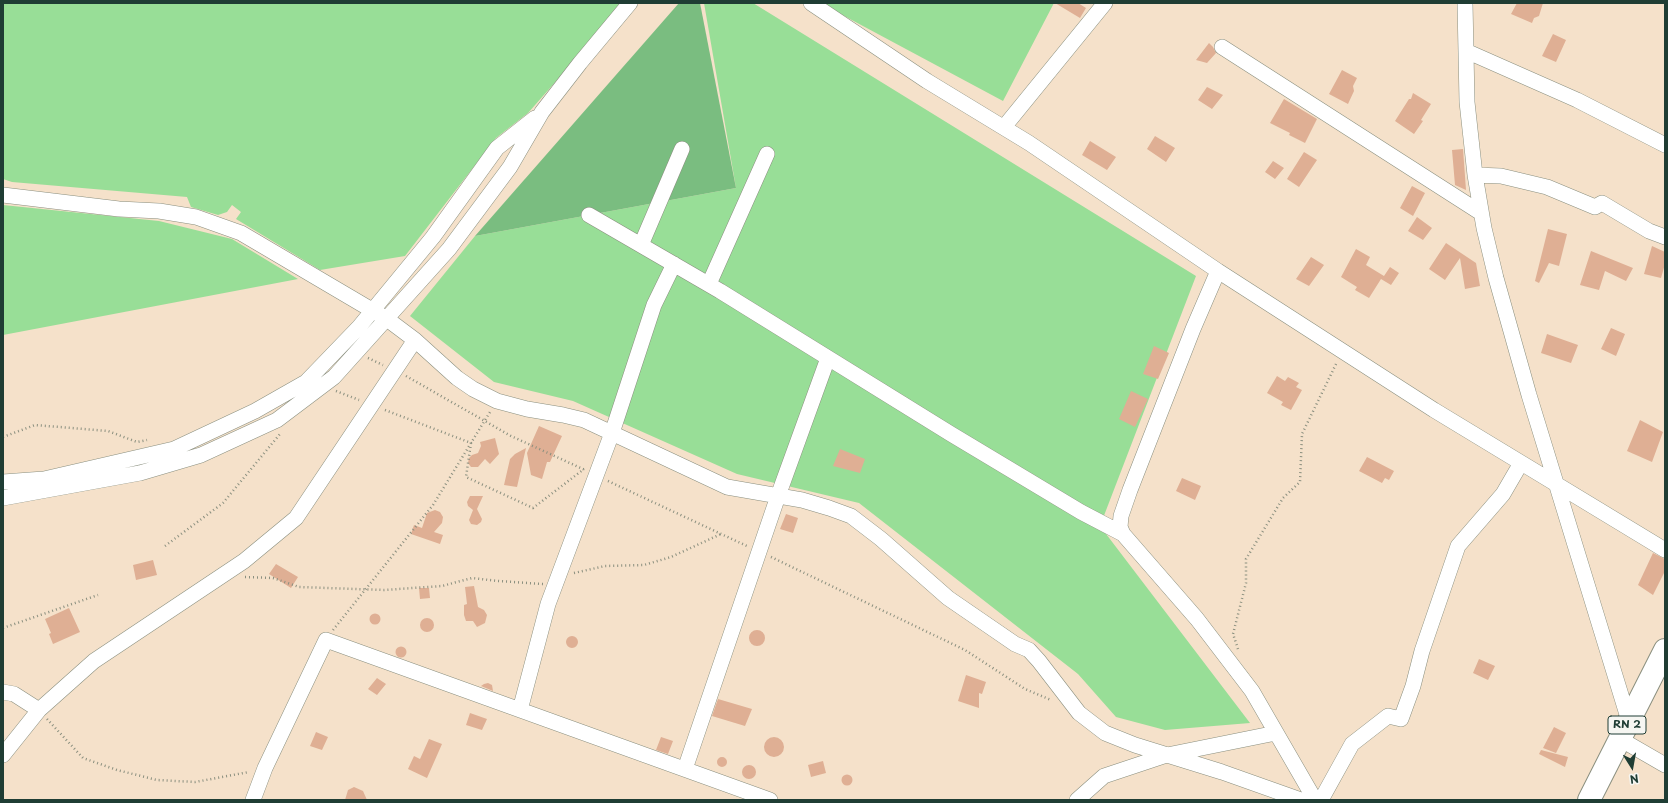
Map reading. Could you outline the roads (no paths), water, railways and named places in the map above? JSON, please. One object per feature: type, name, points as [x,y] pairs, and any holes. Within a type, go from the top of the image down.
[{"type":"highway","name":"RN 2","points":[[1589,800],[1665,650]]},
{"type":"street","points":[[3,498],[140,473],[201,455],[277,420],[322,386],[334,376],[387,319],[449,249],[510,167],[542,112],[580,63],[630,3]]},
{"type":"street","points":[[811,3],[927,81],[1042,151],[1218,271],[1434,410],[1665,550]]},
{"type":"street","points":[[1004,127],[1105,3]]},
{"type":"street","points":[[1466,3],[1467,102],[1475,175],[1481,213],[1507,320],[1556,484],[1624,730],[1665,765]]},
{"type":"street","points":[[1222,47],[1481,213]]},
{"type":"street","points":[[1466,51],[1577,100],[1665,145]]},
{"type":"street","points":[[3,482],[44,479],[174,449],[254,411],[306,382],[359,326],[433,236],[497,148],[542,112]]},
{"type":"street","points":[[641,245],[682,149]]},
{"type":"street","points":[[709,284],[767,154]]},
{"type":"street","points":[[1475,175],[1501,176],[1546,187],[1595,208],[1602,203],[1650,231],[1665,236]]},
{"type":"street","points":[[3,195],[119,209],[159,211],[196,217],[241,234],[387,319],[415,340],[457,378],[497,401],[527,409],[563,414],[584,420],[727,487],[778,496],[829,508],[851,516],[881,539],[948,598],[1015,644],[1029,650],[1079,713],[1105,732],[1135,745],[1302,800]]},
{"type":"street","points":[[589,215],[709,284],[1081,512],[1123,534]]},
{"type":"street","points":[[520,710],[548,604],[590,472],[612,433],[654,305],[674,264]]},
{"type":"street","points":[[1218,271],[1193,329],[1121,516],[1120,527],[1123,534],[1197,619],[1252,691],[1315,800]]},
{"type":"street","points":[[3,755],[39,710],[94,661],[244,561],[296,518],[415,340]]},
{"type":"street","points":[[685,769],[778,496],[828,358]]},
{"type":"street","points":[[1321,800],[1352,744],[1388,716],[1401,719],[1413,686],[1422,651],[1458,546],[1503,494],[1521,463]]},
{"type":"street","points":[[253,800],[265,768],[326,640],[685,769],[755,797],[770,800]]},
{"type":"street","points":[[3,692],[14,694],[39,710]]},
{"type":"street","points":[[1077,800],[1104,776],[1168,755],[1276,733]]}]
